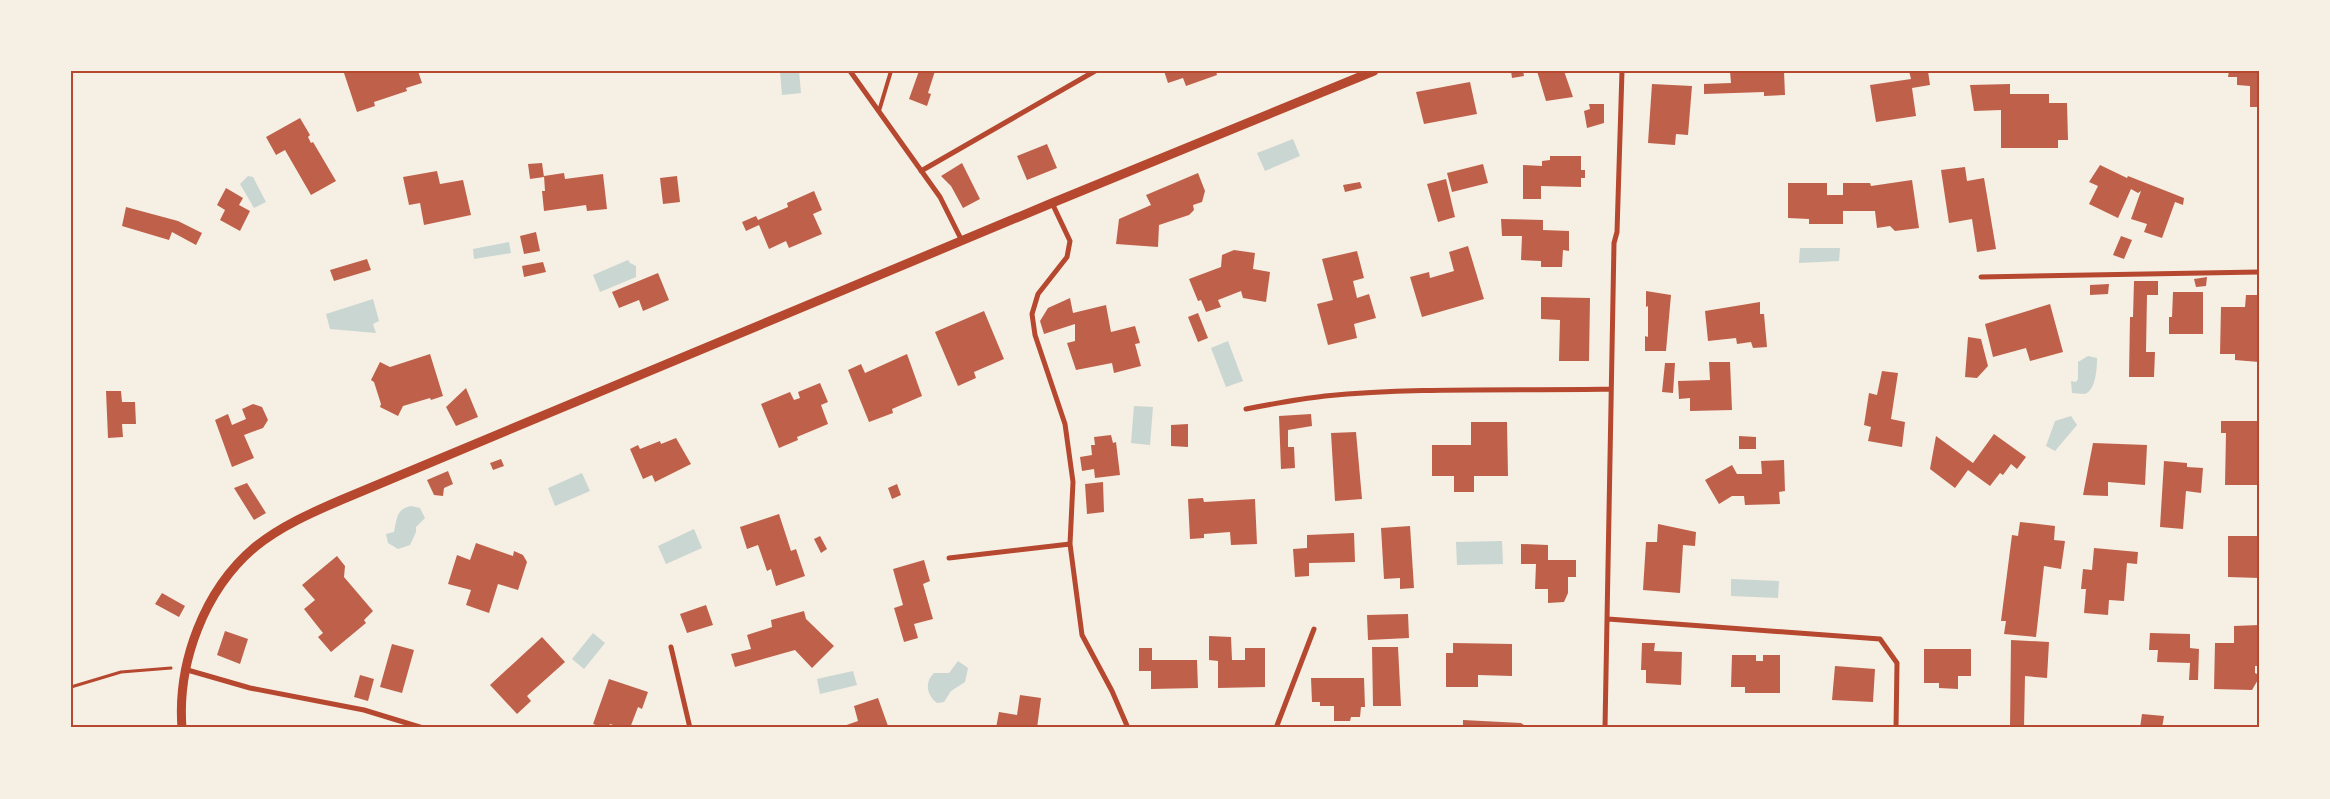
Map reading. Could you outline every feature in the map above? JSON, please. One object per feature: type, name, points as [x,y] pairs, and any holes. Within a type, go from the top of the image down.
[{"type":"street","points":[[850,71],[940,197],[962,241]]},
{"type":"street","points":[[921,171],[1095,71]]},
{"type":"street","points":[[182,728],[180,706],[184,669],[208,607],[236,567],[254,548],[288,524],[341,500],[1052,203],[1374,71]]},
{"type":"street","points":[[1605,728],[1610,389],[1614,243],[1617,232],[1622,71]]},
{"type":"street","points":[[1052,203],[1070,241],[1067,257],[1038,294],[1032,314],[1035,335],[1045,371],[1065,424],[1073,482],[1070,544],[1082,635],[1112,691],[1128,728]]},
{"type":"street","points":[[1982,277],[2259,272]]},
{"type":"street","points":[[1246,409],[1324,396],[1472,389],[1610,389]]},
{"type":"street","points":[[948,558],[1070,544]]},
{"type":"street","points":[[1608,619],[1880,639],[1897,664],[1896,728]]},
{"type":"street","points":[[1276,728],[1314,629]]},
{"type":"street","points":[[671,647],[690,728]]},
{"type":"street","points":[[184,669],[250,688],[364,710],[423,728]]},
{"type":"lane","points":[[879,111],[891,71]]},
{"type":"path","points":[[71,687],[122,672],[170,668],[184,669]]},
{"type":"shaded area","points":[[780,71],[799,71],[801,93],[782,95]]},
{"type":"shaded area","points":[[1293,139],[1300,156],[1265,171],[1257,153]]},
{"type":"shaded area","points":[[248,176],[253,177],[266,202],[254,208],[240,184]]},
{"type":"shaded area","points":[[509,242],[511,253],[474,259],[473,249]]},
{"type":"shaded area","points":[[1800,248],[1840,248],[1839,261],[1799,263]]},
{"type":"shaded area","points":[[628,260],[636,266],[636,277],[600,292],[593,275]]},
{"type":"shaded area","points":[[373,299],[379,321],[373,324],[376,333],[330,329],[326,314]]},
{"type":"shaded area","points":[[1228,341],[1243,381],[1226,387],[1211,348]]},
{"type":"shaded area","points":[[2088,356],[2097,358],[2092,388],[2085,394],[2072,393],[2071,381],[2076,382],[2078,379],[2078,362]]},
{"type":"shaded area","points":[[1134,406],[1153,407],[1150,445],[1131,443]]},
{"type":"shaded area","points":[[2071,416],[2077,425],[2055,451],[2046,446],[2055,421]]},
{"type":"shaded area","points":[[582,473],[590,491],[555,506],[548,488]]},
{"type":"shaded area","points":[[406,507],[420,508],[425,518],[416,527],[416,532],[410,545],[398,549],[388,543],[386,534],[394,532],[400,512]]},
{"type":"shaded area","points":[[694,529],[702,548],[666,564],[658,546]]},
{"type":"shaded area","points":[[1502,541],[1503,564],[1457,565],[1456,542]]},
{"type":"shaded area","points":[[1731,579],[1779,581],[1778,598],[1731,596]]},
{"type":"shaded area","points":[[593,633],[605,643],[584,669],[572,659]]},
{"type":"shaded area","points":[[958,661],[968,668],[965,682],[951,691],[944,702],[937,703],[928,689],[931,677],[934,673],[949,673]]},
{"type":"shaded area","points":[[853,671],[857,685],[820,694],[817,679]]},
{"type":"building","points":[[350,71],[418,71],[422,83],[406,88],[407,91],[374,102],[375,106],[357,112],[344,73]]},
{"type":"building","points":[[919,71],[935,71],[928,93],[931,94],[927,106],[909,99]]},
{"type":"building","points":[[1164,71],[1216,71],[1217,75],[1186,86],[1183,78],[1168,83]]},
{"type":"building","points":[[1511,71],[1523,71],[1524,76],[1512,78]]},
{"type":"building","points":[[1537,71],[1564,71],[1573,97],[1546,101]]},
{"type":"building","points":[[1730,71],[1784,71],[1785,95],[1764,96],[1764,92],[1704,94],[1704,84],[1731,83]]},
{"type":"building","points":[[1909,71],[1928,71],[1930,85],[1912,88],[1916,116],[1876,122],[1870,85],[1911,79]]},
{"type":"building","points":[[2229,71],[2259,71],[2259,107],[2250,107],[2250,86],[2237,85],[2237,77],[2228,77]]},
{"type":"building","points":[[1470,82],[1477,114],[1424,124],[1416,92]]},
{"type":"building","points":[[1652,84],[1692,86],[1688,135],[1676,134],[1675,145],[1648,143]]},
{"type":"building","points":[[2010,84],[2010,94],[2049,94],[2049,103],[2067,103],[2068,140],[2058,140],[2058,148],[2001,148],[2001,110],[1974,111],[1970,85]]},
{"type":"building","points":[[1589,104],[1604,104],[1604,123],[1587,128],[1584,111],[1590,109]]},
{"type":"building","points":[[300,118],[310,135],[308,137],[311,143],[313,142],[336,181],[311,195],[285,150],[276,155],[266,137]]},
{"type":"building","points":[[1047,144],[1057,168],[1027,180],[1017,156]]},
{"type":"building","points":[[1550,156],[1581,156],[1581,170],[1585,170],[1585,178],[1581,178],[1581,187],[1541,186],[1541,199],[1523,199],[1523,165],[1542,166],[1542,161],[1550,160]]},
{"type":"building","points":[[542,163],[544,177],[530,179],[528,164]]},
{"type":"building","points":[[962,163],[980,199],[963,208],[951,186],[941,176]]},
{"type":"building","points":[[1483,164],[1488,183],[1452,192],[1447,173]]},
{"type":"building","points":[[2100,165],[2127,178],[2128,176],[2184,198],[2183,205],[2175,202],[2162,238],[2144,232],[2147,224],[2131,219],[2141,191],[2138,193],[2131,189],[2118,218],[2089,204],[2098,186],[2089,182]]},
{"type":"building","points":[[1965,167],[1967,181],[1984,178],[1996,249],[1977,252],[1972,219],[1949,223],[1941,170]]},
{"type":"building","points":[[437,171],[440,184],[463,180],[471,215],[424,225],[420,203],[409,205],[403,177]]},
{"type":"building","points":[[564,173],[565,179],[603,174],[607,209],[587,211],[586,205],[544,211],[542,191],[545,191],[544,176]]},
{"type":"building","points":[[1198,173],[1205,191],[1202,202],[1193,205],[1194,210],[1189,215],[1159,225],[1158,247],[1116,244],[1119,219],[1151,205],[1146,195]]},
{"type":"building","points":[[677,176],[680,202],[663,204],[660,178]]},
{"type":"building","points":[[1446,179],[1455,217],[1438,222],[1427,184]]},
{"type":"building","points":[[1912,180],[1919,228],[1895,231],[1890,226],[1877,228],[1875,211],[1843,211],[1843,224],[1809,224],[1809,219],[1788,218],[1788,183],[1827,183],[1827,195],[1843,195],[1843,183],[1870,183],[1871,186]]},
{"type":"building","points":[[1360,182],[1362,188],[1345,192],[1343,185]]},
{"type":"building","points":[[226,188],[243,198],[239,205],[250,211],[240,231],[220,220],[225,210],[217,205]]},
{"type":"building","points":[[814,191],[822,210],[813,214],[822,234],[789,248],[786,241],[769,249],[759,225],[746,231],[742,222],[756,216],[758,220],[788,207],[787,203]]},
{"type":"building","points":[[126,207],[178,221],[202,233],[196,245],[172,232],[169,240],[122,226]]},
{"type":"building","points":[[1501,219],[1543,220],[1543,230],[1569,231],[1569,251],[1563,250],[1562,267],[1541,267],[1541,261],[1521,260],[1522,236],[1502,236]]},
{"type":"building","points":[[536,232],[540,251],[524,254],[520,236]]},
{"type":"building","points":[[2121,236],[2132,240],[2124,259],[2113,255]]},
{"type":"building","points":[[1468,246],[1484,299],[1422,317],[1410,277],[1429,272],[1430,278],[1454,271],[1449,252]]},
{"type":"building","points":[[1234,250],[1255,253],[1253,269],[1270,272],[1266,302],[1243,298],[1241,291],[1218,300],[1221,307],[1206,312],[1201,300],[1198,301],[1189,279],[1221,267],[1222,255]]},
{"type":"building","points":[[1357,251],[1364,278],[1353,281],[1357,298],[1369,294],[1376,318],[1354,324],[1357,338],[1328,345],[1317,304],[1333,300],[1322,259]]},
{"type":"building","points":[[367,259],[371,270],[334,281],[330,270]]},
{"type":"building","points":[[543,262],[546,272],[524,277],[522,266]]},
{"type":"building","points":[[658,273],[669,300],[643,311],[639,300],[619,308],[612,292]]},
{"type":"building","points":[[2207,277],[2206,286],[2196,287],[2194,279]]},
{"type":"building","points":[[2134,281],[2158,281],[2158,295],[2147,295],[2146,352],[2155,352],[2154,377],[2129,377],[2130,317],[2133,317]]},
{"type":"building","points":[[2109,284],[2108,294],[2090,295],[2090,285]]},
{"type":"building","points":[[1646,291],[1671,295],[1666,351],[1645,351],[1645,336],[1648,337]]},
{"type":"building","points":[[2173,292],[2203,292],[2203,334],[2169,334],[2169,317],[2172,317]]},
{"type":"building","points":[[2246,295],[2259,295],[2259,362],[2235,360],[2235,354],[2220,354],[2221,307],[2245,307]]},
{"type":"building","points":[[1541,297],[1590,298],[1589,361],[1559,361],[1560,320],[1541,319]]},
{"type":"building","points":[[1070,298],[1073,313],[1106,305],[1111,332],[1135,326],[1140,343],[1135,344],[1141,366],[1114,373],[1112,363],[1076,370],[1067,343],[1075,341],[1075,324],[1044,334],[1040,321],[1048,308]]},
{"type":"building","points":[[1760,302],[1760,314],[1764,314],[1767,347],[1753,348],[1751,342],[1737,344],[1736,338],[1708,341],[1705,311]]},
{"type":"building","points":[[2050,304],[2063,352],[2030,361],[2026,348],[1993,357],[1985,324]]},
{"type":"building","points":[[984,311],[1004,359],[974,372],[976,378],[958,386],[935,332]]},
{"type":"building","points":[[1198,313],[1208,338],[1198,342],[1188,317]]},
{"type":"building","points":[[1968,337],[1981,339],[1988,366],[1977,378],[1965,377]]},
{"type":"building","points":[[430,354],[443,396],[403,406],[398,416],[380,407],[381,404],[374,382],[371,380],[380,362],[390,367]]},
{"type":"building","points":[[907,354],[922,396],[892,409],[893,413],[869,422],[848,370],[861,364],[865,373]]},
{"type":"building","points":[[1709,362],[1730,362],[1732,410],[1690,411],[1690,398],[1679,399],[1678,381],[1710,380]]},
{"type":"building","points":[[1665,363],[1675,363],[1673,393],[1662,392]]},
{"type":"building","points":[[1882,371],[1898,373],[1891,419],[1905,422],[1902,447],[1868,441],[1871,427],[1864,425],[1869,393],[1877,395]]},
{"type":"building","points":[[820,383],[828,402],[821,405],[828,424],[797,437],[798,440],[779,448],[761,404],[790,392],[794,400],[800,398],[798,392]]},
{"type":"building","points":[[466,388],[478,417],[456,426],[446,407]]},
{"type":"building","points":[[106,391],[121,391],[122,402],[135,402],[136,424],[122,424],[123,437],[108,438]]},
{"type":"building","points":[[253,404],[262,407],[268,420],[263,428],[244,435],[254,458],[232,467],[215,420],[228,414],[232,425],[246,419],[242,409]]},
{"type":"building","points":[[1311,414],[1312,426],[1288,430],[1288,447],[1294,447],[1295,468],[1281,469],[1279,416]]},
{"type":"building","points":[[2221,421],[2259,421],[2259,485],[2225,485],[2226,433],[2221,433]]},
{"type":"building","points":[[1471,422],[1507,422],[1508,476],[1474,476],[1474,492],[1454,492],[1454,476],[1432,476],[1432,445],[1471,445]]},
{"type":"building","points":[[1188,424],[1188,447],[1171,446],[1171,425]]},
{"type":"building","points":[[1356,432],[1362,499],[1335,501],[1331,433]]},
{"type":"building","points":[[1994,434],[2026,457],[2017,469],[2011,464],[2003,475],[2000,473],[1990,486],[1968,470],[1955,488],[1930,469],[1936,436],[1973,463]]},
{"type":"building","points":[[1111,435],[1113,443],[1116,442],[1120,475],[1095,478],[1094,469],[1082,471],[1080,457],[1092,455],[1091,445],[1095,445],[1094,437]]},
{"type":"building","points":[[1739,436],[1756,437],[1756,449],[1739,449]]},
{"type":"building","points":[[676,438],[691,464],[655,482],[652,475],[643,479],[630,449],[638,445],[640,449],[660,441],[661,444]]},
{"type":"building","points":[[2093,443],[2147,445],[2145,485],[2108,482],[2108,496],[2083,495]]},
{"type":"building","points":[[501,459],[504,466],[493,470],[490,463]]},
{"type":"building","points":[[1784,460],[1785,491],[1779,492],[1780,504],[1745,505],[1744,496],[1732,496],[1719,504],[1705,480],[1732,465],[1737,474],[1762,474],[1761,461]]},
{"type":"building","points":[[2164,461],[2187,463],[2187,467],[2203,468],[2201,493],[2186,491],[2183,529],[2160,527]]},
{"type":"building","points":[[448,471],[453,484],[444,488],[443,496],[434,495],[427,480]]},
{"type":"building","points":[[1103,482],[1104,512],[1087,514],[1085,484]]},
{"type":"building","points":[[247,483],[266,513],[254,520],[234,488]]},
{"type":"building","points":[[897,484],[901,495],[892,499],[888,488]]},
{"type":"building","points":[[1203,498],[1204,502],[1255,499],[1257,544],[1231,545],[1230,532],[1204,534],[1204,538],[1190,539],[1188,499]]},
{"type":"building","points":[[779,514],[791,551],[796,549],[805,576],[776,586],[771,569],[767,571],[758,545],[747,549],[740,527]]},
{"type":"building","points":[[2020,522],[2055,526],[2054,540],[2065,541],[2061,569],[2044,566],[2036,637],[2004,634],[2006,621],[2001,621],[2012,535],[2018,536]]},
{"type":"building","points":[[1658,524],[1696,532],[1695,546],[1683,545],[1680,593],[1643,590],[1646,542],[1657,542]]},
{"type":"building","points":[[1410,526],[1414,588],[1400,589],[1400,578],[1384,579],[1381,528]]},
{"type":"building","points":[[1354,533],[1355,562],[1309,563],[1309,576],[1295,577],[1293,549],[1307,548],[1307,535]]},
{"type":"building","points":[[820,536],[827,549],[821,553],[814,539]]},
{"type":"building","points":[[2228,536],[2259,536],[2259,578],[2228,577]]},
{"type":"building","points":[[476,543],[513,556],[514,551],[523,555],[527,562],[518,590],[498,584],[489,613],[466,605],[471,590],[448,584],[457,555],[470,560]]},
{"type":"building","points":[[1521,544],[1548,545],[1548,560],[1576,560],[1576,577],[1568,577],[1568,593],[1564,602],[1548,603],[1548,589],[1535,589],[1536,564],[1521,564]]},
{"type":"building","points":[[2094,548],[2138,552],[2137,564],[2127,563],[2124,601],[2109,600],[2108,615],[2084,613],[2086,589],[2081,589],[2083,569],[2092,570]]},
{"type":"building","points":[[337,556],[345,566],[344,577],[373,611],[364,620],[366,623],[331,652],[318,637],[323,633],[304,609],[315,600],[302,585]]},
{"type":"building","points":[[924,560],[930,581],[923,584],[933,619],[914,624],[918,638],[904,642],[894,608],[903,605],[893,569]]},
{"type":"building","points":[[162,593],[185,606],[179,617],[155,604]]},
{"type":"building","points":[[706,605],[713,625],[687,633],[680,614]]},
{"type":"building","points":[[804,611],[806,619],[834,646],[812,668],[795,650],[735,667],[731,654],[751,649],[747,635],[772,627],[771,620]]},
{"type":"building","points":[[1408,614],[1409,638],[1368,640],[1367,615]]},
{"type":"building","points":[[2259,625],[2259,666],[2255,666],[2255,673],[2259,675],[2259,678],[2252,690],[2214,689],[2215,643],[2234,643],[2234,626]]},
{"type":"building","points":[[225,631],[248,639],[240,664],[217,655]]},
{"type":"building","points":[[2150,633],[2190,634],[2190,648],[2199,649],[2198,680],[2189,680],[2190,663],[2157,662],[2158,650],[2149,650]]},
{"type":"building","points":[[1209,636],[1231,637],[1232,660],[1245,660],[1245,648],[1265,648],[1265,687],[1218,688],[1218,661],[1209,660]]},
{"type":"building","points":[[542,637],[565,662],[527,696],[531,701],[517,714],[490,685]]},
{"type":"building","points":[[2011,640],[2049,642],[2047,678],[2025,676],[2024,728],[2010,727]]},
{"type":"building","points":[[1453,643],[1512,644],[1512,676],[1478,675],[1478,687],[1446,687],[1446,653],[1453,653]]},
{"type":"building","points":[[1642,643],[1655,643],[1654,651],[1682,652],[1681,685],[1646,683],[1646,670],[1641,670]]},
{"type":"building","points":[[392,644],[414,650],[402,693],[380,687]]},
{"type":"building","points":[[1372,647],[1398,647],[1401,706],[1373,706]]},
{"type":"building","points":[[1139,648],[1152,648],[1152,660],[1197,660],[1198,688],[1151,689],[1151,671],[1139,671]]},
{"type":"building","points":[[1924,649],[1971,649],[1971,676],[1958,676],[1958,689],[1939,688],[1939,683],[1924,683]]},
{"type":"building","points":[[1732,655],[1756,655],[1756,661],[1763,661],[1763,655],[1780,655],[1780,693],[1745,693],[1745,687],[1731,687]]},
{"type":"building","points":[[1835,666],[1875,669],[1873,702],[1832,700]]},
{"type":"building","points":[[360,675],[374,679],[368,701],[354,697]]},
{"type":"building","points":[[1311,678],[1364,678],[1365,707],[1361,707],[1360,717],[1351,717],[1350,721],[1334,721],[1334,706],[1320,706],[1320,702],[1312,702]]},
{"type":"building","points":[[609,679],[648,692],[642,709],[638,707],[630,728],[622,728],[610,724],[608,728],[604,728],[593,724]]},
{"type":"building","points":[[1020,695],[1041,698],[1037,728],[996,728],[999,712],[1017,715]]},
{"type":"building","points":[[878,698],[888,726],[882,728],[838,728],[858,721],[854,706]]},
{"type":"building","points":[[2142,714],[2164,716],[2162,728],[2140,728]]},
{"type":"building","points":[[1463,720],[1521,723],[1528,728],[1463,728]]},
{"type":"building","points":[[1689,725],[1722,726],[1722,728],[1688,728]]}]
